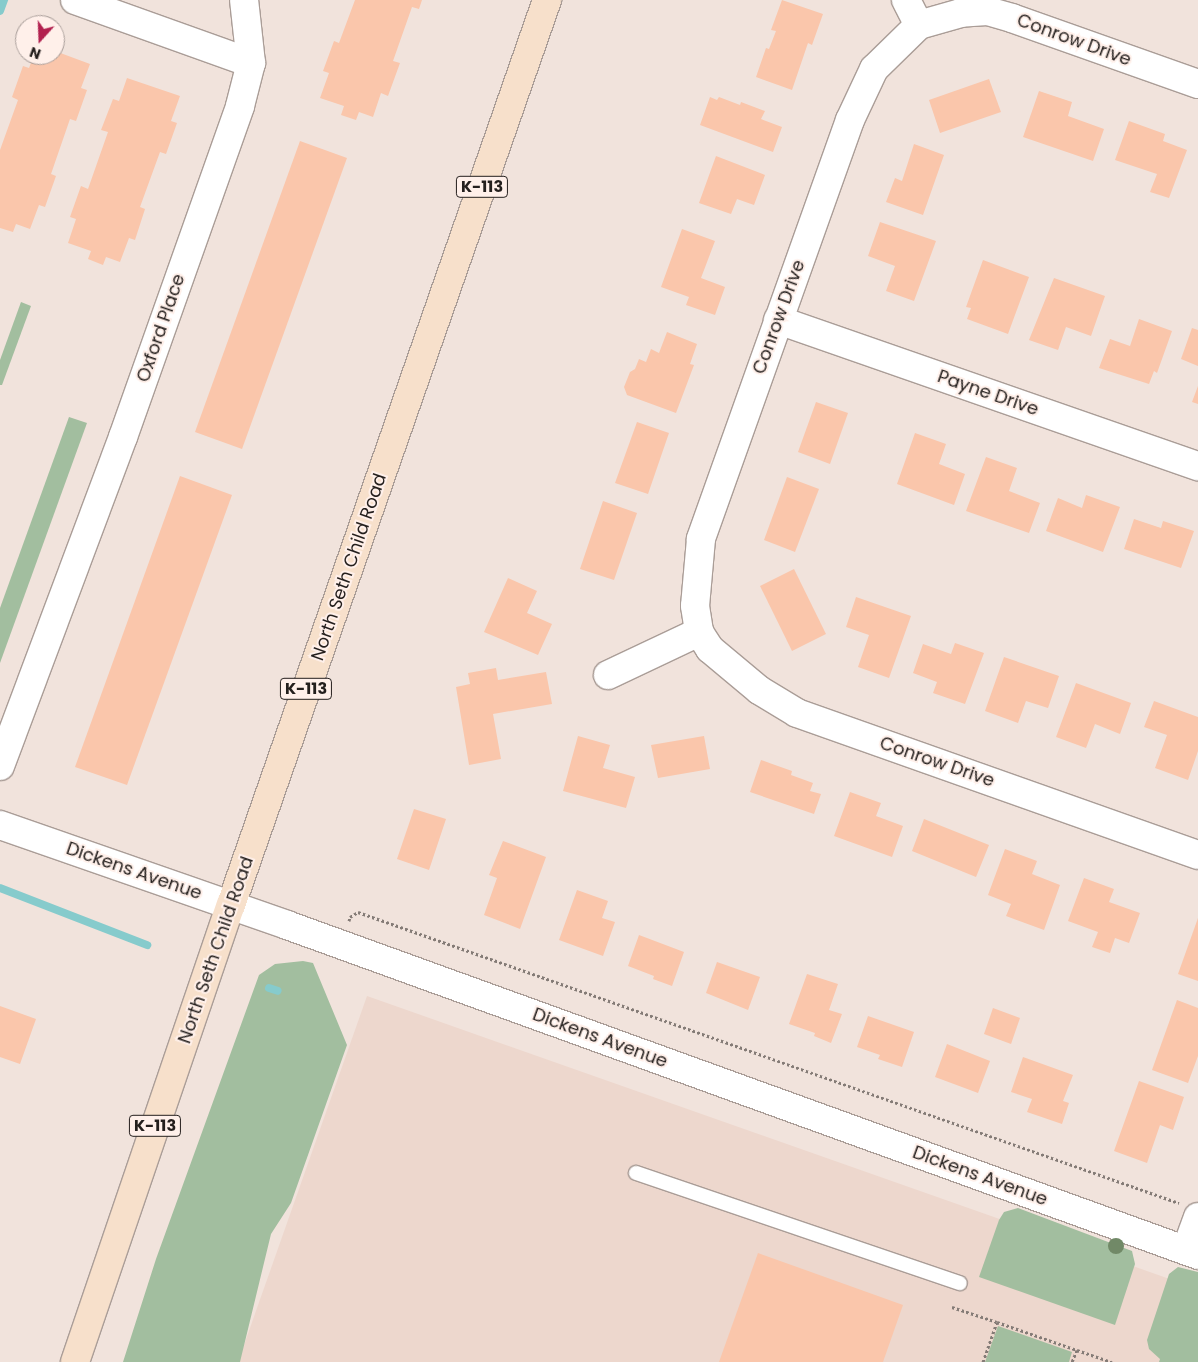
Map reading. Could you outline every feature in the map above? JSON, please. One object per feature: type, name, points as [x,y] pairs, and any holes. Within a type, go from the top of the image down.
[{"type":"main road","name":"North Seth Child Road","points":[[75,1362],[230,905],[547,0]]},
{"type":"street","points":[[74,0],[251,64],[244,0]]},
{"type":"street","points":[[906,0],[920,25]]},
{"type":"street","name":"Conrow Drive","points":[[1198,84],[1012,18],[986,12],[961,13],[920,25],[874,69],[850,120],[701,539],[695,606],[699,632],[710,650],[759,690],[797,713],[1198,855]]},
{"type":"street","name":"Oxford Place","points":[[0,766],[123,437],[240,106],[251,64]]},
{"type":"street","name":"Payne Drive","points":[[778,320],[1198,466]]},
{"type":"street","points":[[608,675],[699,632]]},
{"type":"street","name":"Dickens Avenue","points":[[0,825],[230,905],[1192,1253]]},
{"type":"street","points":[[1192,1253],[1193,1212]]},
{"type":"lane","points":[[636,1172],[960,1283]]},
{"type":"path","points":[[348,924],[350,916],[358,912],[1193,1212]]},
{"type":"path","points":[[952,1307],[1112,1362]]},
{"type":"path","points":[[983,1362],[997,1322]]},
{"type":"path","points":[[1072,1362],[1077,1350]]},
{"type":"shaded area","points":[[367,996],[1198,1289],[1198,1362],[238,1362]]},
{"type":"green space","points":[[21,302],[31,306],[2,385],[0,385],[0,360]]},
{"type":"green space","points":[[69,417],[87,423],[0,663],[0,608]]},
{"type":"green space","points":[[303,961],[313,963],[347,1045],[291,1203],[271,1234],[240,1362],[123,1362],[156,1259],[259,975],[275,964]]},
{"type":"green space","points":[[1018,1208],[1132,1251],[1135,1264],[1115,1325],[979,1277],[999,1220],[1004,1212]]},
{"type":"green space","points":[[1178,1267],[1198,1272],[1198,1362],[1159,1362],[1160,1359],[1149,1349],[1147,1340],[1169,1274]]},
{"type":"green space","points":[[998,1326],[1072,1352],[1069,1362],[985,1362]]},
{"type":"building","points":[[355,0],[422,0],[419,9],[412,7],[393,61],[400,63],[388,96],[381,93],[373,117],[359,112],[356,120],[341,115],[344,106],[320,98],[329,73],[323,71],[334,41],[339,43]]},
{"type":"building","points":[[782,0],[823,14],[812,45],[808,43],[792,90],[756,77],[766,48],[769,49],[776,31],[771,30]]},
{"type":"building","points":[[65,55],[90,64],[81,88],[87,90],[76,121],[70,119],[51,174],[56,176],[45,207],[39,205],[30,229],[16,224],[13,232],[0,228],[0,150],[18,100],[12,97],[23,66],[29,68],[30,65],[65,65]]},
{"type":"building","points":[[127,78],[180,96],[171,121],[177,123],[166,154],[160,152],[140,207],[145,209],[135,240],[129,238],[120,262],[106,257],[103,265],[88,259],[91,251],[68,243],[76,219],[70,217],[81,186],[88,189],[108,132],[101,130],[113,99],[119,101]]},
{"type":"building","points":[[989,79],[1001,112],[940,133],[929,100]]},
{"type":"building","points":[[1039,91],[1072,102],[1068,116],[1104,129],[1093,161],[1023,137]]},
{"type":"building","points":[[710,97],[717,100],[719,97],[740,105],[741,102],[765,111],[761,119],[782,127],[773,152],[700,125]]},
{"type":"building","points":[[1129,121],[1165,134],[1163,141],[1187,150],[1169,198],[1150,192],[1157,174],[1115,160]]},
{"type":"building","points":[[300,141],[347,158],[242,449],[195,432]]},
{"type":"building","points":[[914,144],[944,155],[923,215],[886,202],[895,178],[902,181]]},
{"type":"building","points":[[716,156],[765,175],[754,205],[737,199],[731,214],[699,203]]},
{"type":"building","points":[[880,222],[936,241],[914,301],[886,291],[895,266],[868,256]]},
{"type":"building","points":[[682,229],[715,241],[701,278],[725,287],[715,315],[686,305],[689,297],[661,287]]},
{"type":"building","points":[[983,260],[1029,277],[1008,334],[967,319],[971,308],[966,307]]},
{"type":"building","points":[[1054,278],[1105,296],[1091,336],[1066,327],[1058,350],[1029,340]]},
{"type":"building","points":[[1139,319],[1172,331],[1157,373],[1154,371],[1149,384],[1099,368],[1110,339],[1130,346]]},
{"type":"building","points":[[1192,328],[1198,330],[1198,366],[1181,359]]},
{"type":"building","points":[[667,332],[697,344],[690,364],[694,365],[676,413],[627,395],[624,387],[630,372],[635,369],[639,359],[646,362],[651,349],[659,353]]},
{"type":"building","points":[[1198,386],[1198,404],[1192,402]]},
{"type":"building","points":[[816,402],[848,413],[830,464],[798,452]]},
{"type":"building","points":[[637,422],[669,433],[648,494],[615,483]]},
{"type":"building","points":[[915,433],[946,444],[939,464],[965,474],[954,505],[897,484]]},
{"type":"building","points":[[986,457],[1017,468],[1009,491],[1040,503],[1029,533],[966,511]]},
{"type":"building","points":[[180,476],[232,495],[127,785],[75,767]]},
{"type":"building","points":[[787,477],[819,489],[795,552],[764,540]]},
{"type":"building","points":[[1086,495],[1120,507],[1103,552],[1046,531],[1058,498],[1082,508]]},
{"type":"building","points":[[603,501],[637,513],[614,580],[580,569]]},
{"type":"building","points":[[1134,519],[1161,528],[1163,521],[1194,531],[1181,568],[1124,549]]},
{"type":"building","points":[[794,569],[826,634],[792,651],[760,586]]},
{"type":"building","points":[[508,578],[537,591],[527,613],[552,624],[538,655],[484,632]]},
{"type":"building","points":[[856,597],[911,616],[889,678],[858,667],[869,635],[846,627]]},
{"type":"building","points":[[955,643],[984,653],[965,704],[933,693],[937,682],[913,673],[923,644],[951,654]]},
{"type":"building","points":[[1004,657],[1059,676],[1048,708],[1026,701],[1018,723],[985,711]]},
{"type":"building","points":[[496,668],[498,680],[546,672],[552,704],[493,714],[501,759],[469,765],[456,687],[470,684],[468,673]]},
{"type":"building","points":[[1076,683],[1131,703],[1120,734],[1095,724],[1086,748],[1056,737]]},
{"type":"building","points":[[1154,701],[1198,717],[1198,751],[1188,780],[1155,768],[1167,735],[1144,727]]},
{"type":"building","points":[[578,736],[610,745],[603,768],[635,777],[626,808],[563,791]]},
{"type":"building","points":[[704,736],[710,769],[658,778],[651,745]]},
{"type":"building","points":[[761,760],[792,771],[791,775],[813,783],[810,791],[821,794],[814,814],[750,792]]},
{"type":"building","points":[[850,792],[881,803],[876,816],[903,826],[892,857],[834,836]]},
{"type":"building","points":[[414,809],[446,819],[429,870],[397,859]]},
{"type":"building","points":[[924,819],[989,845],[976,877],[912,851]]},
{"type":"building","points":[[503,841],[546,857],[520,929],[484,915],[497,878],[489,875]]},
{"type":"building","points":[[1005,849],[1037,861],[1032,874],[1060,885],[1044,930],[1006,916],[1011,904],[988,895]]},
{"type":"building","points":[[1084,878],[1114,889],[1109,902],[1140,913],[1129,943],[1115,938],[1110,953],[1092,947],[1098,932],[1068,921]]},
{"type":"building","points":[[577,890],[608,901],[602,918],[615,922],[603,956],[559,940]]},
{"type":"building","points":[[1198,918],[1198,981],[1178,974]]},
{"type":"building","points":[[639,935],[684,952],[672,986],[653,979],[654,976],[628,966]]},
{"type":"building","points":[[717,962],[760,977],[748,1010],[706,993]]},
{"type":"building","points":[[807,974],[838,984],[829,1010],[842,1014],[831,1043],[814,1036],[815,1033],[789,1024]]},
{"type":"building","points":[[1177,1000],[1198,1008],[1198,1056],[1188,1083],[1152,1070]]},
{"type":"building","points":[[0,1006],[36,1019],[20,1064],[0,1057]]},
{"type":"building","points":[[993,1008],[1020,1018],[1011,1044],[984,1034]]},
{"type":"building","points":[[868,1016],[914,1032],[902,1067],[878,1059],[880,1055],[857,1047]]},
{"type":"building","points":[[947,1044],[990,1061],[978,1093],[935,1077]]},
{"type":"building","points":[[1023,1057],[1073,1075],[1063,1101],[1069,1103],[1062,1124],[1027,1112],[1032,1099],[1011,1092]]},
{"type":"building","points":[[1139,1081],[1184,1097],[1173,1130],[1160,1125],[1147,1163],[1114,1151]]},
{"type":"building","points":[[758,1253],[903,1305],[883,1362],[719,1362]]},
{"type":"waterway","points":[[0,11],[4,0]]},
{"type":"waterway","points":[[0,888],[147,945]]},
{"type":"waterway","points":[[269,988],[278,991]]}]
